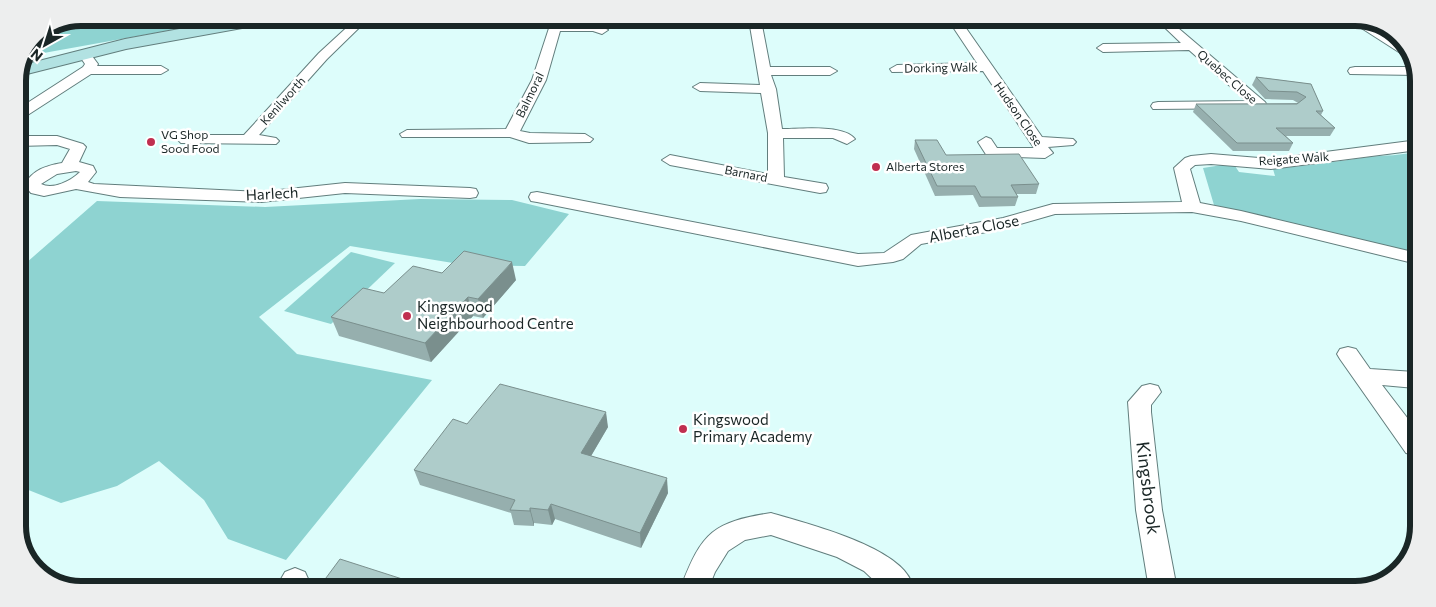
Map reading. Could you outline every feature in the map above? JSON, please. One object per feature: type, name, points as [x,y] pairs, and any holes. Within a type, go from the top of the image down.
[{"type":"street","points":[[27,70],[86,62],[195,30],[220,26]]},
{"type":"street","name":"Kenilworth","points":[[186,140],[248,139],[323,56],[354,26]]},
{"type":"street","name":"Balmoral","points":[[511,133],[539,80],[555,26]]},
{"type":"street","name":"Balmoral","points":[[585,26],[602,30]]},
{"type":"street","name":"Barnard","points":[[670,160],[694,158],[776,180],[775,133],[769,89],[756,26]]},
{"type":"street","name":"Hudson Close","points":[[958,26],[985,68],[1005,92],[1045,153],[992,153],[986,142]]},
{"type":"street","name":"Quebec Close","points":[[1168,26],[1260,105]]},
{"type":"street","points":[[1367,28],[1396,45]]},
{"type":"street","points":[[1103,48],[1120,54],[1192,46]]},
{"type":"street","points":[[26,109],[86,62],[155,68]]},
{"type":"street","points":[[1357,66],[1373,71],[1409,71]]},
{"type":"street","name":"Dorking Walk","points":[[897,69],[985,68]]},
{"type":"street","points":[[765,71],[830,71]]},
{"type":"street","points":[[700,87],[769,89]]},
{"type":"street","points":[[1260,105],[1276,106]]},
{"type":"street","name":"Quebec Close","points":[[1158,106],[1260,105]]},
{"type":"street","name":"Balmoral","points":[[407,134],[424,139],[511,133],[529,138],[585,139]]},
{"type":"street","points":[[775,133],[836,134],[847,139]]},
{"type":"street","points":[[248,139],[271,141]]},
{"type":"street","points":[[26,141],[63,141],[78,147],[68,166],[87,169],[86,176],[75,184]]},
{"type":"street","points":[[1038,142],[1068,142]]},
{"type":"street","name":"Reigate Walk","points":[[1192,207],[1182,168],[1191,161],[1211,159],[1270,164],[1410,146]]},
{"type":"street","name":"Harlech","points":[[26,190],[38,177],[52,170],[68,166]]},
{"type":"street","points":[[776,180],[820,188]]},
{"type":"street","name":"Harlech","points":[[26,190],[50,190],[75,184],[93,189],[120,192],[261,197],[345,188],[445,199],[470,193]]},
{"type":"street","name":"Alberta Close","points":[[537,197],[867,260],[877,260],[895,255],[915,240],[933,238],[1034,216],[1053,210],[1192,207],[1241,216],[1410,257]]},
{"type":"street","points":[[1348,354],[1410,439]]},
{"type":"street","points":[[1363,376],[1410,380]]},
{"type":"street","name":"Kingsbrook","points":[[1150,392],[1139,402],[1139,412],[1149,510],[1162,581]]},
{"type":"street","points":[[697,581],[703,566],[718,543],[739,529],[771,524],[845,548],[874,562],[895,581]]},
{"type":"shaded area","points":[[194,26],[33,55],[45,40],[60,30],[71,27]]},
{"type":"shaded area","points":[[1410,153],[1410,251],[1214,205],[1203,168],[1222,165],[1235,166],[1239,172],[1275,176],[1273,169]]},
{"type":"shaded area","points":[[420,199],[512,200],[569,214],[525,266],[465,265],[350,246],[259,317],[297,354],[432,380],[286,560],[228,539],[204,500],[159,461],[117,486],[61,503],[26,489],[26,263],[97,201],[265,207]]},
{"type":"shaded area","points":[[351,252],[395,263],[331,324],[284,311]]},
{"type":"building","points":[[1256,77],[1311,84],[1323,111],[1316,111],[1335,128],[1276,128],[1293,143],[1237,143],[1196,104],[1297,104],[1306,97],[1297,92],[1269,91]]},
{"type":"building","points":[[915,140],[937,140],[946,155],[1019,154],[1039,184],[1011,185],[1018,197],[981,197],[975,186],[937,186]]},
{"type":"building","points":[[464,251],[512,262],[478,299],[468,297],[425,343],[331,317],[363,288],[384,293],[413,266],[442,273]]},
{"type":"building","points":[[500,384],[606,412],[581,453],[667,478],[640,533],[551,504],[548,510],[530,508],[530,511],[510,510],[515,500],[414,470],[453,419],[467,424]]},
{"type":"building","points":[[340,559],[408,581],[324,581]]},
{"type":"place","name":"VG Shop Sood Food","points":[[151,142]]},
{"type":"place","name":"Alberta Stores","points":[[876,167]]},
{"type":"place","name":"Kingswood Neighbourhood Centre","points":[[407,316]]},
{"type":"place","name":"Kingswood Primary Academy","points":[[683,429]]}]
